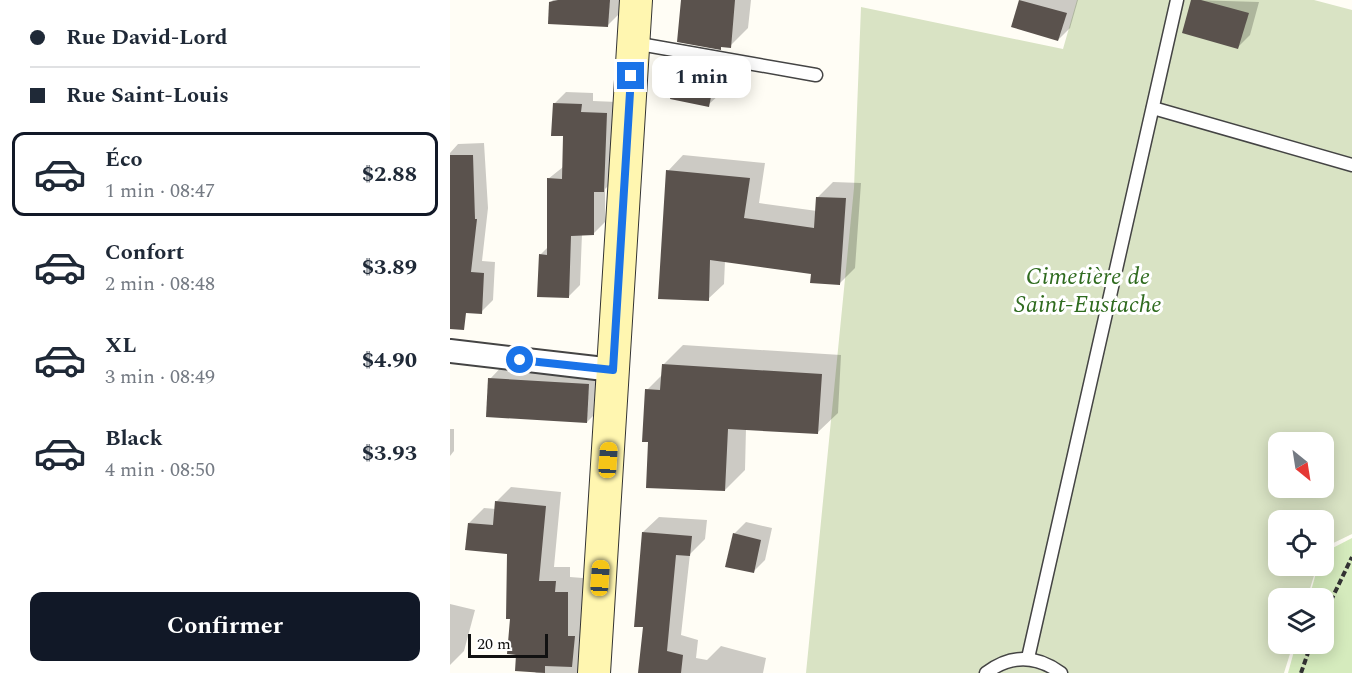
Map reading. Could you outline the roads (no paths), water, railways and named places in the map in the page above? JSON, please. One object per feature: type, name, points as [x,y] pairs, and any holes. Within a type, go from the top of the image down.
[{"type":"main road","points":[[594,673],[636,0]]},
{"type":"street","points":[[450,351],[613,370]]},
{"type":"lane","points":[[1028,658],[1177,0]]},
{"type":"lane","points":[[633,42],[816,75]]},
{"type":"lane","points":[[1153,108],[1352,165]]},
{"type":"lane","points":[[986,673],[998,664],[1028,658],[1048,664],[1061,673]]},
{"type":"park label","name":"Cimetière de Saint-Eustache","points":[[1088,291]]}]
